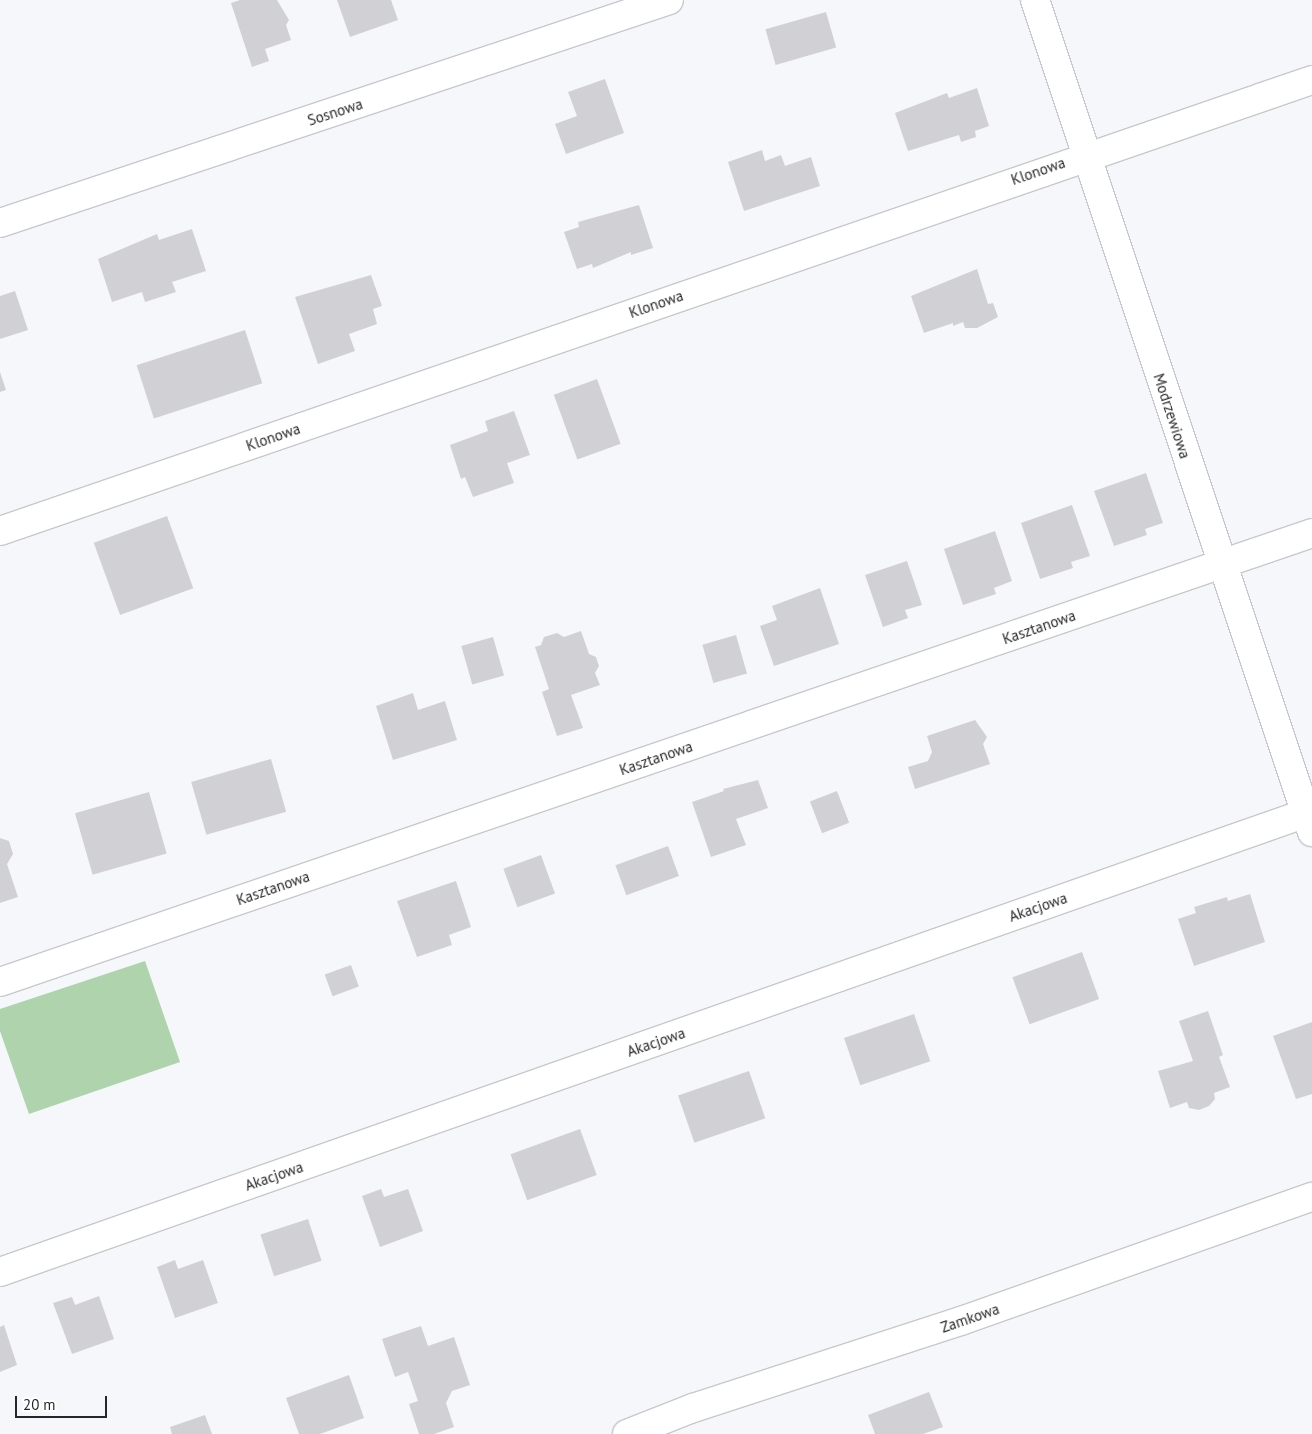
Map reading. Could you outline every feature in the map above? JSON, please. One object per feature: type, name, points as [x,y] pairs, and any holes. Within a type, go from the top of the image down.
[{"type":"street","name":"Sosnowa","points":[[0,223],[670,0]]},
{"type":"street","name":"Modrzewiowa","points":[[1035,0],[1221,565],[1310,819]]},
{"type":"street","name":"Klonowa","points":[[0,531],[1085,155],[1312,80]]},
{"type":"street","name":"Kasztanowa","points":[[0,982],[1312,534]]},
{"type":"street","name":"Akacjowa","points":[[0,1272],[1310,819]]},
{"type":"street","name":"Zamkowa","points":[[627,1434],[694,1408],[961,1321],[1312,1197]]},
{"type":"green space","points":[[145,961],[180,1062],[29,1114],[0,1031],[0,1009]]},
{"type":"building","points":[[240,0],[277,0],[289,20],[286,25],[291,40],[265,49],[269,61],[252,67],[231,3]]},
{"type":"building","points":[[337,0],[391,0],[398,20],[350,37]]},
{"type":"building","points":[[826,12],[836,48],[776,65],[765,29]]},
{"type":"building","points":[[605,79],[624,133],[566,154],[555,124],[577,116],[568,92]]},
{"type":"building","points":[[977,88],[989,126],[975,131],[976,137],[961,142],[959,135],[908,151],[895,113],[947,93],[949,98]]},
{"type":"building","points":[[762,150],[765,161],[781,155],[785,166],[811,157],[820,186],[744,211],[728,162]]},
{"type":"building","points":[[639,205],[653,248],[631,255],[631,252],[593,268],[592,264],[577,269],[564,232],[579,227],[578,222]]},
{"type":"building","points":[[192,229],[206,271],[172,282],[176,292],[145,302],[142,292],[112,302],[98,259],[157,234],[159,240]]},
{"type":"building","points":[[977,269],[988,304],[993,303],[998,317],[977,328],[965,328],[963,322],[953,326],[953,323],[924,333],[911,296]]},
{"type":"building","points":[[371,275],[382,306],[373,309],[377,324],[349,334],[355,351],[318,364],[295,297]]},
{"type":"building","points":[[15,291],[28,330],[0,339],[0,296]]},
{"type":"building","points":[[245,330],[262,383],[154,418],[137,365]]},
{"type":"building","points":[[0,372],[6,390],[0,392]]},
{"type":"building","points":[[597,379],[621,444],[577,460],[554,395]]},
{"type":"building","points":[[514,411],[530,455],[507,463],[514,483],[473,497],[465,477],[461,479],[450,445],[488,431],[485,421]]},
{"type":"building","points":[[1146,473],[1163,523],[1145,529],[1147,535],[1114,546],[1094,491]]},
{"type":"building","points":[[1072,505],[1090,556],[1071,562],[1073,568],[1040,579],[1021,523]]},
{"type":"building","points":[[167,516],[193,588],[120,615],[94,543]]},
{"type":"building","points":[[995,531],[1012,581],[994,588],[996,594],[963,605],[944,549]]},
{"type":"building","points":[[907,561],[922,605],[905,610],[908,618],[883,627],[865,575]]},
{"type":"building","points":[[820,588],[839,644],[774,666],[760,626],[777,620],[772,606]]},
{"type":"building","points":[[581,631],[589,654],[596,657],[599,666],[595,673],[600,685],[571,695],[583,728],[557,736],[542,692],[549,689],[535,647],[541,645],[544,637],[557,633],[564,637]]},
{"type":"building","points":[[736,635],[747,673],[713,683],[702,645]]},
{"type":"building","points":[[493,637],[504,675],[472,685],[461,646]]},
{"type":"building","points":[[413,693],[418,710],[445,701],[457,740],[393,760],[376,706]]},
{"type":"building","points":[[975,720],[987,737],[983,744],[990,764],[915,789],[908,767],[928,761],[932,752],[927,736]]},
{"type":"building","points":[[271,759],[286,812],[206,835],[191,782]]},
{"type":"building","points":[[758,780],[768,808],[736,819],[746,845],[711,857],[692,802],[724,791],[723,789]]},
{"type":"building","points":[[837,791],[849,823],[822,833],[810,801]]},
{"type":"building","points":[[149,792],[167,854],[93,875],[75,813]]},
{"type":"building","points":[[0,838],[9,841],[13,854],[7,864],[18,897],[0,903]]},
{"type":"building","points":[[668,846],[679,876],[626,895],[615,865]]},
{"type":"building","points":[[541,855],[555,894],[517,907],[503,869]]},
{"type":"building","points":[[456,881],[471,927],[449,935],[452,945],[417,957],[397,901]]},
{"type":"building","points":[[1250,894],[1265,942],[1194,966],[1178,919],[1196,913],[1194,907],[1227,897],[1228,901]]},
{"type":"building","points":[[1082,952],[1099,999],[1030,1024],[1012,977]]},
{"type":"building","points":[[351,965],[359,987],[333,996],[325,975]]},
{"type":"building","points":[[1208,1011],[1223,1055],[1219,1057],[1230,1087],[1214,1093],[1215,1099],[1209,1106],[1199,1110],[1189,1108],[1187,1102],[1170,1108],[1158,1071],[1193,1061],[1179,1021]]},
{"type":"building","points":[[914,1014],[930,1061],[860,1085],[844,1038]]},
{"type":"building","points":[[1312,1022],[1312,1094],[1296,1099],[1273,1036]]},
{"type":"building","points":[[749,1071],[765,1118],[694,1143],[678,1095]]},
{"type":"building","points":[[580,1129],[597,1175],[527,1200],[510,1154]]},
{"type":"building","points":[[381,1189],[384,1197],[408,1189],[423,1231],[380,1247],[362,1196]]},
{"type":"building","points":[[308,1219],[322,1261],[274,1276],[260,1234]]},
{"type":"building","points":[[175,1260],[178,1269],[203,1260],[218,1303],[175,1318],[157,1267]]},
{"type":"building","points":[[99,1296],[114,1339],[72,1354],[53,1303],[72,1297],[75,1305]]},
{"type":"building","points":[[4,1325],[17,1365],[0,1372],[0,1327]]},
{"type":"building","points":[[421,1326],[428,1346],[454,1337],[470,1385],[452,1391],[446,1403],[454,1427],[434,1434],[419,1434],[409,1404],[418,1401],[408,1372],[395,1377],[382,1339]]},
{"type":"building","points":[[349,1375],[364,1418],[320,1434],[299,1434],[286,1398]]},
{"type":"building","points":[[929,1392],[943,1427],[923,1434],[875,1434],[868,1415]]},
{"type":"building","points":[[205,1415],[212,1434],[172,1434],[170,1427]]}]
